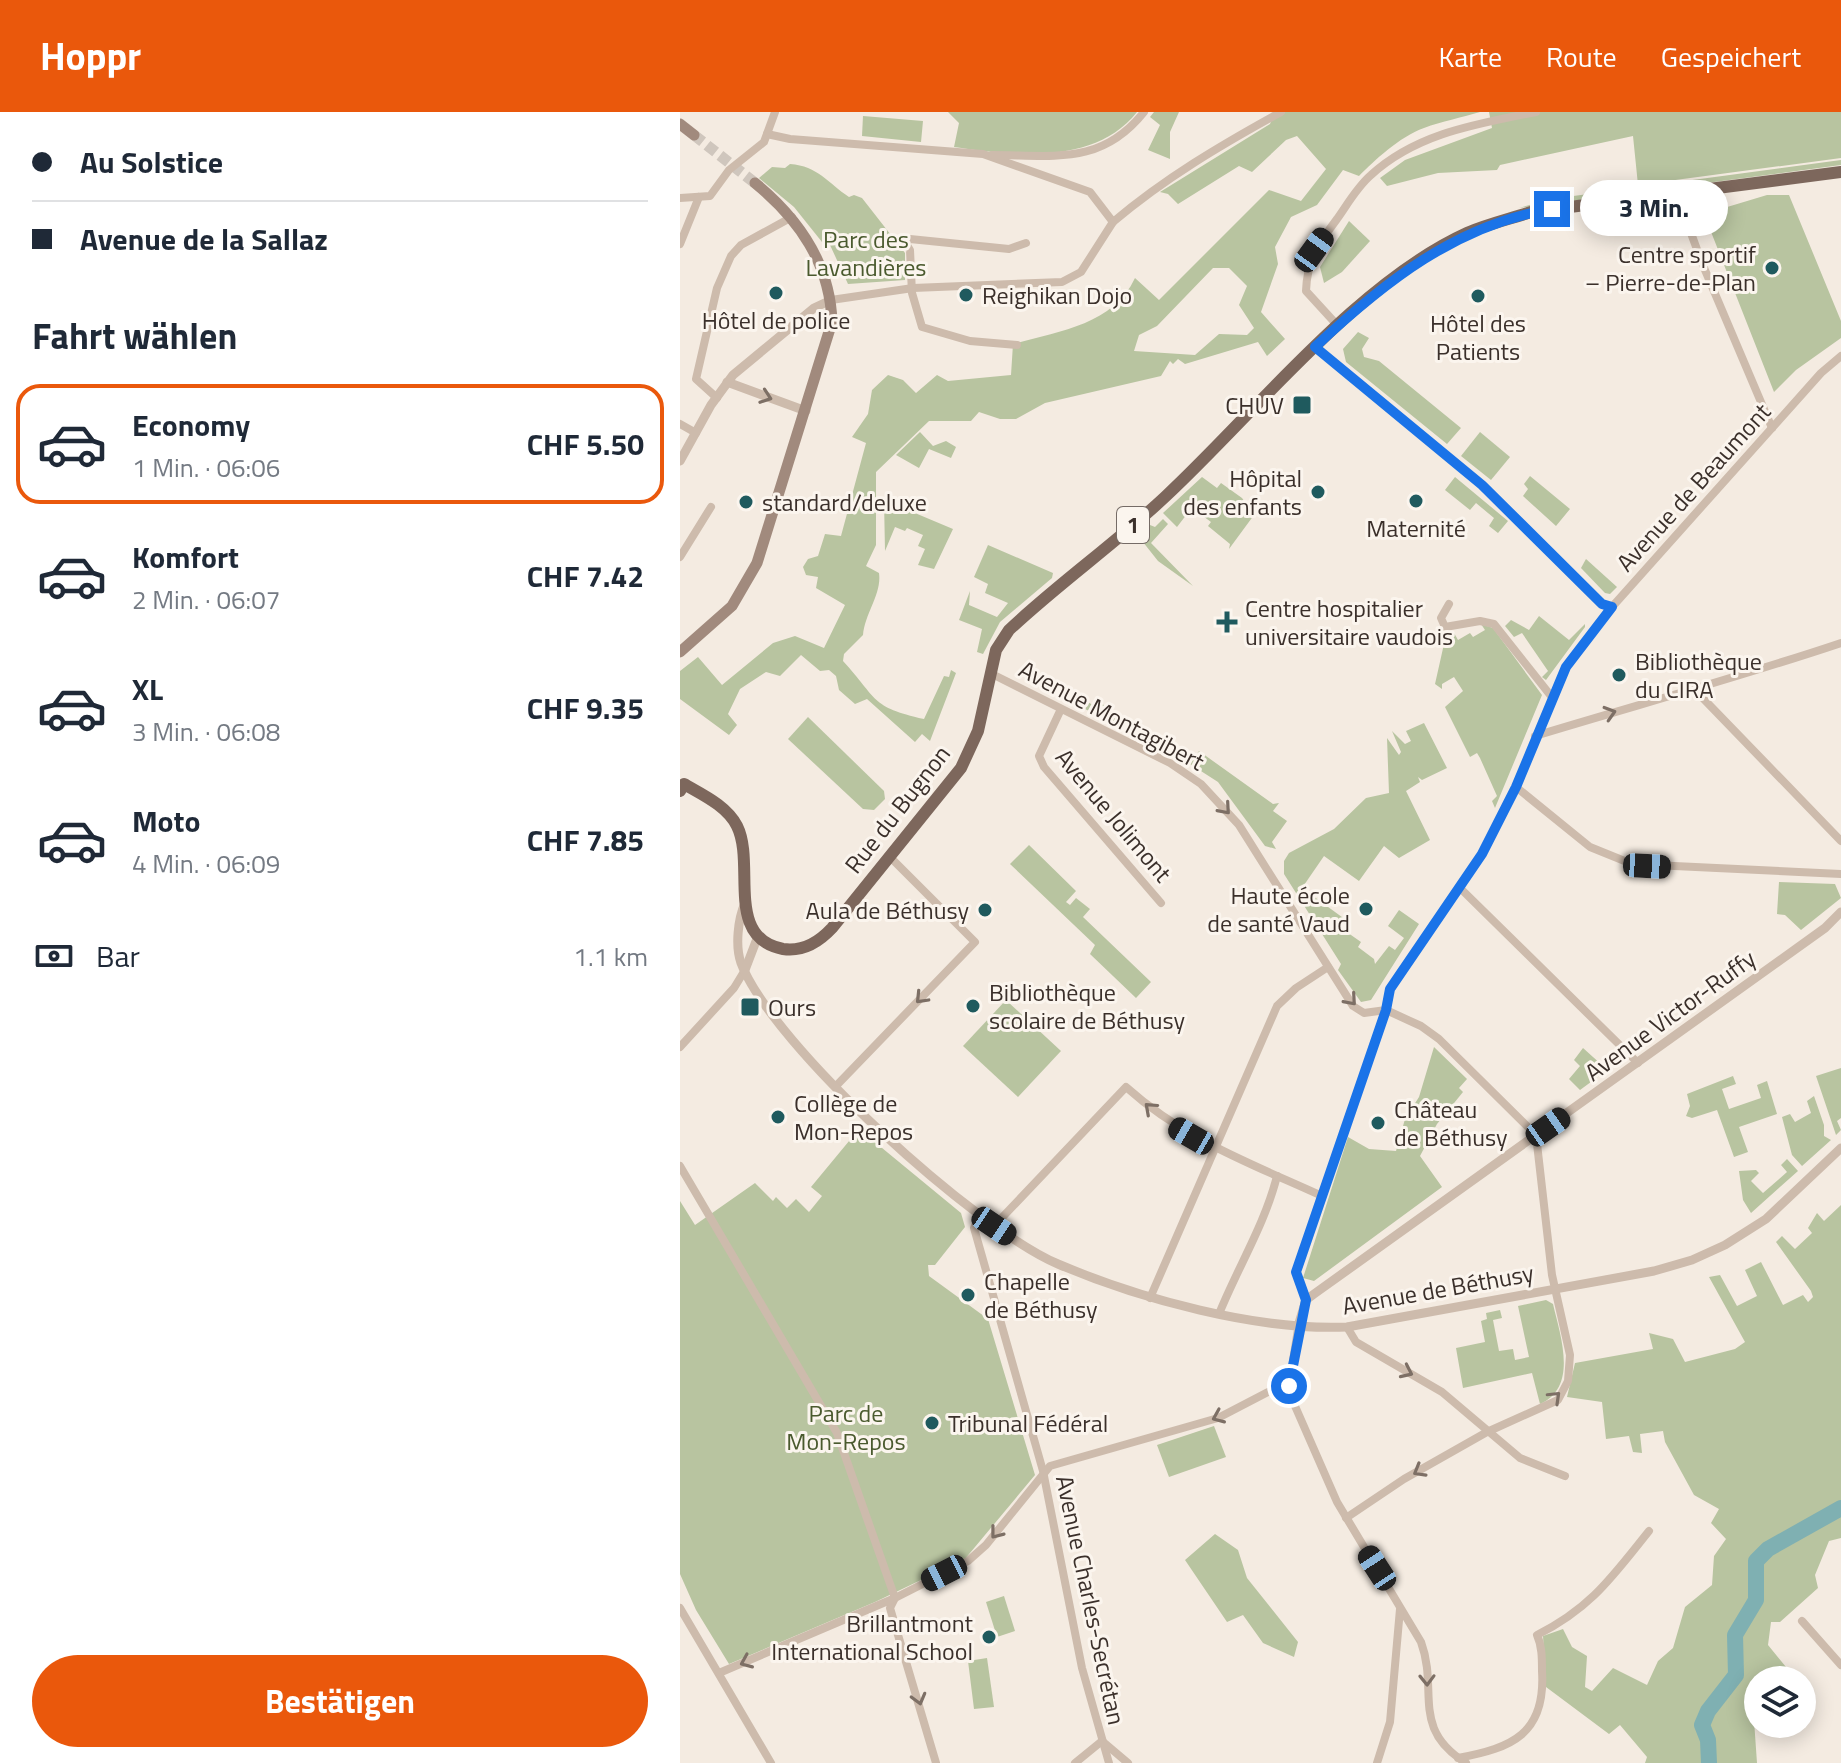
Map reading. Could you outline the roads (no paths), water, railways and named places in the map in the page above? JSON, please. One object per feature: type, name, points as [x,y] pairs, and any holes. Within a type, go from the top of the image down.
[{"type":"main road","points":[[680,124],[694,135]]},
{"type":"main road","name":"1","points":[[1315,347],[1431,253],[1484,226],[1531,212],[1841,172]]},
{"type":"main road","points":[[680,652],[732,606],[750,579],[772,523],[832,322],[831,300],[814,250],[792,217],[755,183]]},
{"type":"main road","name":"Rue du Bugnon","points":[[764,940],[798,949],[821,939],[961,768],[978,731],[996,650],[1009,630],[1164,498],[1315,347]]},
{"type":"main road","points":[[681,785],[718,806],[737,827],[742,839],[747,919],[764,940]]},
{"type":"street","points":[[680,198],[710,196],[729,170],[761,146],[775,112]]},
{"type":"street","points":[[767,134],[790,139],[983,154],[1080,155],[1106,147],[1127,134],[1144,112]]},
{"type":"street","points":[[680,461],[727,382],[814,308],[831,300],[913,288],[1062,282],[1081,272],[1113,222],[1153,189],[1202,155],[1281,112]]},
{"type":"street","points":[[1338,326],[1306,291],[1307,272],[1314,250],[1369,176],[1402,151],[1438,134],[1536,112]]},
{"type":"street","points":[[983,154],[1090,192],[1113,222]]},
{"type":"street","points":[[1683,193],[1693,238],[1772,428]]},
{"type":"street","points":[[680,244],[699,197]]},
{"type":"street","points":[[717,398],[696,379],[723,272],[741,245],[792,217]]},
{"type":"street","points":[[1017,345],[970,341],[922,327],[913,288],[911,253],[905,242],[910,239],[964,242],[1009,249],[1026,243]]},
{"type":"street","points":[[1315,347],[1482,485],[1602,604],[1612,607]]},
{"type":"street","name":"Avenue de Beaumont","points":[[1306,1300],[1296,1272],[1386,1010],[1390,989],[1400,970],[1482,854],[1516,787],[1551,696],[1566,667],[1612,607],[1821,373],[1841,356]]},
{"type":"street","points":[[727,382],[806,411]]},
{"type":"street","points":[[680,424],[696,433]]},
{"type":"street","points":[[680,557],[711,507]]},
{"type":"street","points":[[1449,604],[1441,618],[1445,627],[1480,621],[1494,624],[1551,696]]},
{"type":"street","points":[[1535,736],[1841,643]]},
{"type":"street","name":"Avenue Montagibert","points":[[990,673],[1170,763],[1215,797],[1239,825],[1353,1006],[1364,1013],[1386,1010]]},
{"type":"street","points":[[1694,689],[1841,841]]},
{"type":"street","name":"Avenue Jolimont","points":[[1061,709],[1039,756],[1044,767],[1161,903]]},
{"type":"street","points":[[1516,787],[1590,847],[1632,864],[1841,874]]},
{"type":"street","points":[[836,1086],[975,942],[890,857]]},
{"type":"street","points":[[1460,888],[1638,1063]]},
{"type":"street","points":[[745,970],[740,962],[739,932],[746,903]]},
{"type":"street","name":"Avenue Victor-Ruffy","points":[[1306,1300],[1825,928],[1841,912]]},
{"type":"street","points":[[680,1047],[734,988],[764,940]]},
{"type":"street","points":[[1150,1298],[1277,1006],[1296,988],[1328,967]]},
{"type":"street","name":"Avenue de Béthusy","points":[[745,970],[782,1027],[836,1086],[935,1180],[994,1226],[1057,1264],[1150,1298],[1219,1314],[1347,1327],[1654,1271],[1725,1245],[1766,1219],[1841,1148]]},
{"type":"street","points":[[1346,1518],[1487,1432],[1552,1403],[1565,1387],[1570,1355],[1557,1289],[1536,1135],[1439,1039],[1421,1026],[1386,1010]]},
{"type":"street","points":[[994,1226],[1126,1087],[1160,1117],[1216,1148],[1322,1196]]},
{"type":"street","points":[[680,1166],[837,1433],[895,1598],[890,1608],[936,1763]]},
{"type":"street","points":[[1219,1314],[1247,1246],[1269,1208],[1277,1176]]},
{"type":"street","name":"Avenue Charles-Secrétan","points":[[980,1215],[974,1228],[1043,1471],[1082,1668],[1109,1763]]},
{"type":"street","points":[[1306,1300],[1299,1323],[1289,1386],[1328,1485],[1424,1651],[1427,1713],[1432,1730],[1462,1760],[1515,1741],[1531,1726],[1541,1706],[1543,1682],[1541,1644],[1537,1635],[1570,1618],[1587,1605],[1649,1531]]},
{"type":"street","points":[[1347,1327],[1356,1342],[1442,1392],[1520,1458],[1565,1476]]},
{"type":"street","points":[[719,1673],[895,1598],[968,1561],[986,1545],[1043,1471],[1092,1452],[1165,1435],[1218,1418],[1268,1392],[1289,1386]]},
{"type":"street","points":[[680,1608],[771,1763]]},
{"type":"street","points":[[1377,1763],[1390,1722],[1400,1609]]},
{"type":"street","points":[[1802,1621],[1841,1665]]},
{"type":"street","points":[[1075,1763],[1102,1741],[1128,1763]]},
{"type":"waterway","points":[[1709,1763],[1708,1740],[1702,1725],[1708,1711],[1736,1675],[1735,1635],[1756,1600],[1756,1561],[1768,1549],[1841,1508]]},
{"type":"tunnel","points":[[694,135],[755,183]]},
{"type":"place","name":"Centre sportif – Pierre-de-Plan","points":[[1772,268]]},
{"type":"place","name":"Hôtel de police","points":[[776,293]]},
{"type":"place","name":"Reighikan Dojo","points":[[966,295]]},
{"type":"place","name":"Hôtel des Patients","points":[[1478,296]]},
{"type":"place","name":"CHUV","points":[[1302,405]]},
{"type":"place","name":"Hôpital des enfants","points":[[1318,492]]},
{"type":"place","name":"Maternité","points":[[1416,501]]},
{"type":"place","name":"standard/deluxe","points":[[746,502]]},
{"type":"place","name":"Centre hospitalier universitaire vaudois","points":[[1227,622]]},
{"type":"place","name":"Bibliothèque du CIRA","points":[[1619,675]]},
{"type":"place","name":"Haute école de santé Vaud","points":[[1366,909]]},
{"type":"place","name":"Aula de Béthusy","points":[[985,910]]},
{"type":"place","name":"Bibliothèque scolaire de Béthusy","points":[[973,1006]]},
{"type":"place","name":"Ours","points":[[750,1007]]},
{"type":"place","name":"Collège de Mon-Repos","points":[[778,1117]]},
{"type":"place","name":"Château de Béthusy","points":[[1378,1123]]},
{"type":"place","name":"Chapelle de Béthusy","points":[[968,1295]]},
{"type":"place","name":"Tribunal Fédéral","points":[[932,1423]]},
{"type":"place","name":"Brillantmont International School","points":[[989,1637]]},
{"type":"park label","name":"Parc des Lavandières","points":[[866,253]]},
{"type":"park label","name":"Parc de Mon-Repos","points":[[846,1427]]}]
